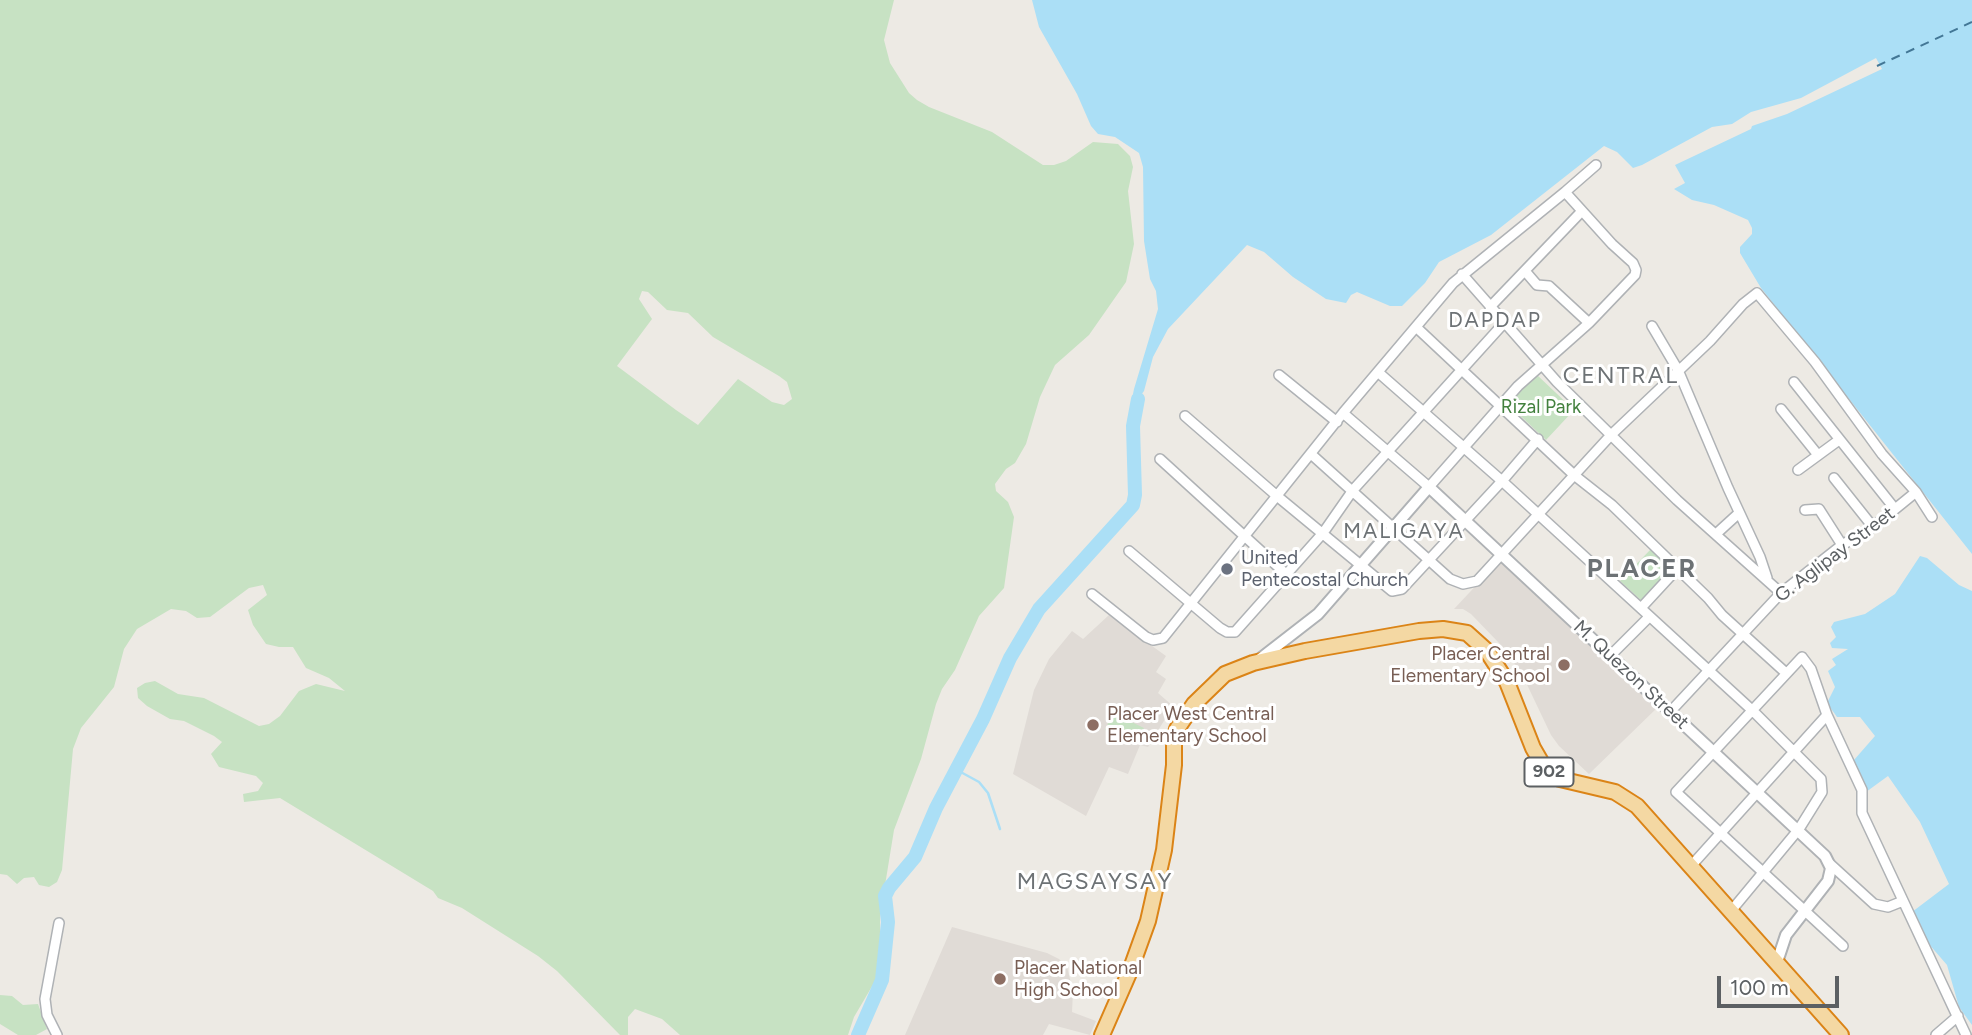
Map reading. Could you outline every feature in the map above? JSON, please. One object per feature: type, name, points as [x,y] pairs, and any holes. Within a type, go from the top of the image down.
[{"type":"highway","name":"902","points":[[1102,1035],[1129,971],[1153,901],[1164,850],[1174,765],[1174,741],[1177,729],[1194,704],[1225,674],[1253,663],[1305,651],[1443,629],[1467,633],[1488,651],[1507,682],[1533,748],[1544,767],[1560,779],[1615,792],[1642,810],[1841,1035]]},
{"type":"street","points":[[1092,594],[1153,640],[1163,638],[1343,413],[1462,274],[1596,165]]},
{"type":"street","points":[[1253,663],[1318,614],[1500,406],[1542,363],[1589,323],[1635,275],[1633,263],[1565,192]]},
{"type":"street","points":[[1490,306],[1582,211]]},
{"type":"street","points":[[1525,271],[1537,285],[1549,286],[1589,323]]},
{"type":"street","points":[[1462,274],[1557,382],[1677,500],[1780,593]]},
{"type":"street","points":[[1311,454],[1450,579],[1468,584],[1477,581],[1611,435],[1724,327],[1748,299],[1760,294],[1815,362],[1882,454],[1916,492],[1932,517]]},
{"type":"street","points":[[1129,551],[1220,628],[1231,633],[1238,630],[1323,533],[1353,490],[1504,323]]},
{"type":"street","points":[[1652,326],[1678,370],[1760,557],[1767,579]]},
{"type":"street","points":[[1416,327],[1574,475],[1612,505],[1741,633],[1786,673]]},
{"type":"street","points":[[1379,373],[1641,608],[1753,711],[1821,779],[1823,788],[1818,799],[1798,829],[1731,911]]},
{"type":"street","points":[[1279,375],[1337,422]]},
{"type":"street","points":[[1794,382],[1895,509]]},
{"type":"street","points":[[1781,409],[1818,455]]},
{"type":"street","name":"M. Quezon Street","points":[[1343,413],[1429,487],[1798,829],[1829,863]]},
{"type":"street","points":[[1185,416],[1362,565],[1382,585],[1396,591],[1402,589],[1538,439]]},
{"type":"street","points":[[1798,470],[1839,440]]},
{"type":"street","points":[[1160,459],[1286,574]]},
{"type":"street","points":[[1834,478],[1872,527]]},
{"type":"street","name":"G. Aglipay Street","points":[[1670,712],[1780,593],[1916,492]]},
{"type":"street","points":[[1805,510],[1819,509],[1842,545]]},
{"type":"street","points":[[1716,534],[1739,513]]},
{"type":"street","points":[[1641,608],[1678,569]]},
{"type":"street","points":[[1611,656],[1649,617]]},
{"type":"street","points":[[1843,946],[1676,792],[1802,657],[1811,669],[1828,715],[1863,793],[1862,813],[1966,1035]]},
{"type":"street","points":[[1691,866],[1828,715]]},
{"type":"street","points":[[1829,863],[1877,906],[1888,907],[1903,901]]},
{"type":"street","points":[[1777,962],[1783,940],[1828,881],[1829,863]]},
{"type":"street","points":[[57,1035],[47,1015],[45,999],[59,923]]},
{"type":"street","points":[[1936,1035],[1958,1016]]},
{"type":"shaded area","name":"Placer Central Elementary School","points":[[1499,561],[1658,707],[1589,774],[1551,735],[1521,672],[1499,643],[1471,614],[1463,609],[1454,609]]},
{"type":"shaded area","name":"Placer West Central Elementary School","points":[[1109,615],[1166,656],[1156,672],[1166,679],[1158,693],[1173,706],[1148,747],[1140,745],[1128,774],[1109,767],[1086,816],[1013,774],[1034,690],[1049,659],[1072,631],[1083,639]]},
{"type":"shaded area","name":"Placer National High School","points":[[952,927],[1047,953],[1059,959],[1067,967],[1073,991],[1072,1012],[1096,1021],[1090,1035],[1049,1024],[1043,1035],[905,1035]]},
{"type":"green space","points":[[0,0],[894,0],[884,40],[890,63],[909,93],[917,100],[992,132],[1043,165],[1066,161],[1093,142],[1118,144],[1130,156],[1133,167],[1128,191],[1134,244],[1126,282],[1089,335],[1055,365],[1040,397],[1026,444],[1015,463],[1006,469],[995,484],[996,491],[1008,502],[1014,517],[1004,588],[979,616],[955,670],[936,704],[921,759],[894,830],[880,916],[880,968],[854,1017],[848,1035],[680,1035],[662,1019],[635,1009],[628,1017],[628,1035],[620,1035],[557,971],[462,908],[438,898],[433,891],[280,798],[244,802],[243,794],[258,791],[263,783],[256,776],[219,767],[211,754],[222,742],[184,721],[170,719],[147,706],[138,698],[137,688],[155,681],[178,694],[204,698],[259,726],[269,724],[280,716],[299,691],[316,684],[345,691],[329,678],[306,668],[293,647],[266,644],[253,625],[248,610],[267,595],[263,585],[249,588],[210,617],[197,618],[186,611],[171,609],[137,629],[124,649],[114,687],[81,728],[73,749],[62,870],[57,882],[49,887],[39,885],[34,877],[24,878],[17,884],[7,875],[0,874]],"holes":[[[642,291],[648,292],[667,310],[688,313],[713,337],[779,376],[787,382],[792,399],[784,405],[772,402],[738,379],[698,425],[676,410],[617,366],[652,319],[639,299]]]},
{"type":"green space","name":"Rizal Park","points":[[1536,374],[1574,410],[1546,440],[1508,404]]},
{"type":"green space","points":[[1651,549],[1672,570],[1642,601],[1620,581]]},
{"type":"green space","points":[[1113,713],[1144,728],[1136,744],[1105,730]]},
{"type":"green space","points":[[0,995],[12,996],[23,1005],[38,1004],[47,1029],[36,1035],[18,1035],[0,1024]]},
{"type":"water","points":[[1032,0],[1972,0],[1972,554],[1761,288],[1740,253],[1740,247],[1752,234],[1748,220],[1714,205],[1692,200],[1674,189],[1685,183],[1675,165],[1751,129],[1752,126],[1787,114],[1882,69],[1876,58],[1801,98],[1751,112],[1732,124],[1712,127],[1633,168],[1617,152],[1604,146],[1491,235],[1439,262],[1425,283],[1402,306],[1390,306],[1357,292],[1351,295],[1346,303],[1326,299],[1293,277],[1264,252],[1247,245],[1168,329],[1153,357],[1144,391],[1138,399],[1133,394],[1134,389],[1158,309],[1144,241],[1143,167],[1139,153],[1115,137],[1098,134],[1091,126],[1077,94],[1039,27]]},
{"type":"water","points":[[1920,556],[1927,558],[1959,585],[1972,591],[1972,1025],[1959,1007],[1947,965],[1928,943],[1912,912],[1949,884],[1920,822],[1888,776],[1866,792],[1854,760],[1875,736],[1860,717],[1837,717],[1827,703],[1835,687],[1828,671],[1836,665],[1832,659],[1848,649],[1832,648],[1830,643],[1836,637],[1831,627],[1834,622],[1865,614],[1895,594]]},
{"type":"waterway","points":[[858,1035],[882,980],[888,922],[885,896],[889,888],[915,857],[936,808],[983,719],[1010,658],[1039,609],[1133,505],[1133,426],[1138,399]]},
{"type":"waterway","points":[[957,770],[979,782],[988,793],[1000,829]]},
{"type":"ferry route","points":[[1877,66],[1972,22]]},
{"type":"place","name":"United Pentecostal Church","points":[[1227,569]]},
{"type":"place","name":"Placer Central Elementary School","points":[[1564,665]]},
{"type":"place","name":"Placer West Central Elementary School","points":[[1093,725]]},
{"type":"place","name":"Placer National High School","points":[[1000,979]]},
{"type":"district","name":"DAPDAP","points":[[1495,321]]},
{"type":"district","name":"CENTRAL","points":[[1621,376]]},
{"type":"district","name":"MALIGAYA","points":[[1404,532]]},
{"type":"district","name":"PLACER","points":[[1642,569]]},
{"type":"district","name":"MAGSAYSAY","points":[[1095,882]]}]
